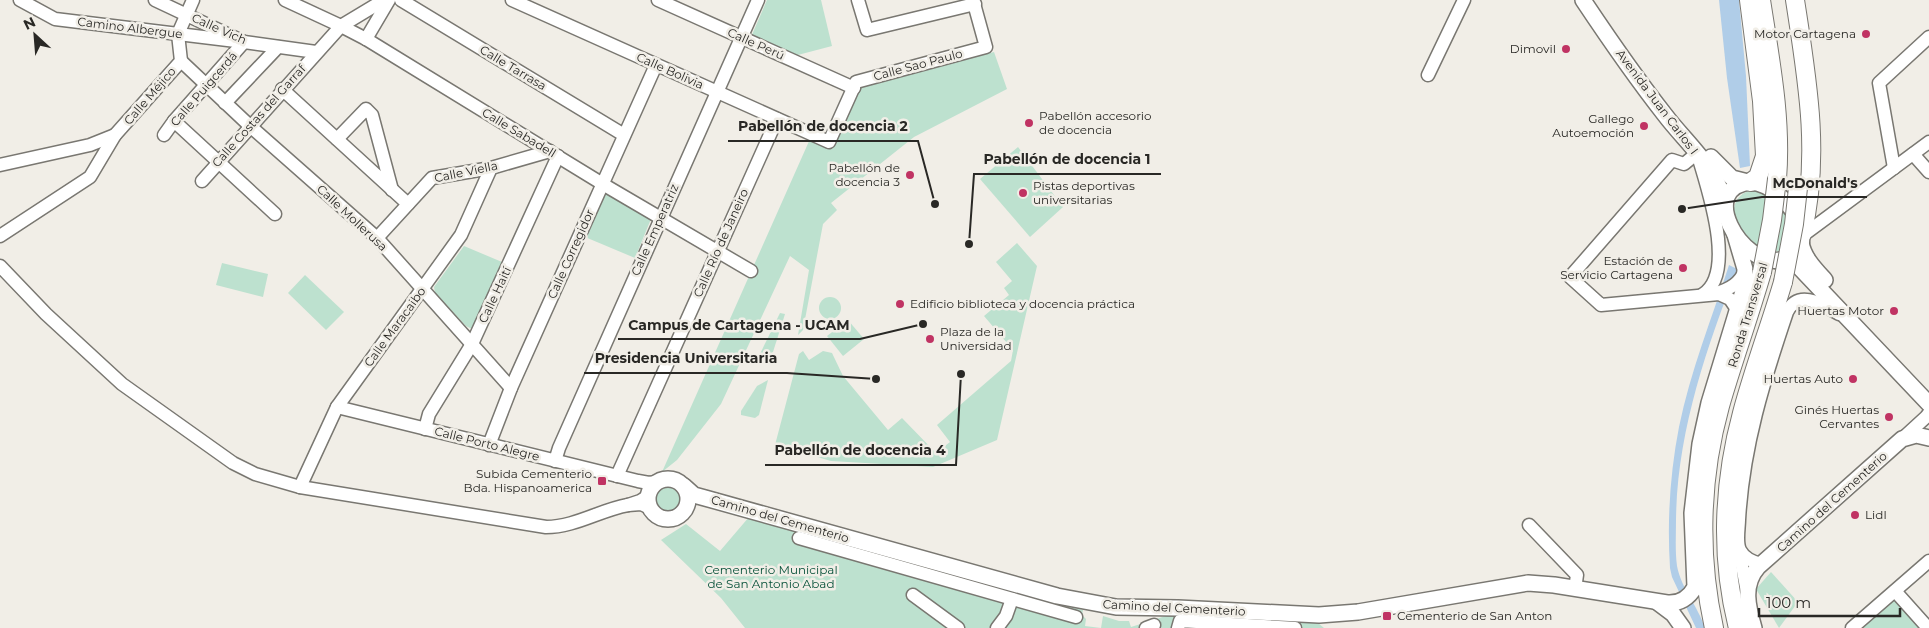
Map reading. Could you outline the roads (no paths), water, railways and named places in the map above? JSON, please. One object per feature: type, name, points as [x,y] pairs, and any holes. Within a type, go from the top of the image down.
[{"type":"highway","points":[[1749,0],[1762,101],[1765,156],[1758,177],[1749,182]]},
{"type":"highway","name":"Ronda Transversal","points":[[1714,628],[1706,583],[1703,548],[1705,496],[1709,460],[1720,406],[1754,271],[1772,220],[1777,179],[1777,111],[1761,0]]},
{"type":"highway","name":"Ronda Transversal","points":[[1738,628],[1728,580],[1726,549],[1727,500],[1731,464],[1742,414],[1783,282],[1794,224],[1798,188],[1801,147],[1799,109],[1784,0]]},
{"type":"highway","points":[[1795,0],[1806,71],[1812,147],[1809,202],[1802,237]]},
{"type":"main road","name":"Avenida Juan Carlos I","points":[[1583,0],[1665,115],[1718,182],[1725,207]]},
{"type":"main road","name":"Avenida Juan Carlos I","points":[[1594,0],[1674,112],[1713,160],[1732,178],[1749,182]]},
{"type":"main road","points":[[1684,628],[1685,609],[1689,595],[1695,587],[1692,513],[1700,444],[1709,403],[1744,288],[1754,271],[1727,218],[1725,207],[1727,197],[1732,190],[1749,182],[1766,185],[1782,197],[1796,217],[1802,237],[1803,250],[1815,269],[1929,390]]},
{"type":"main road","points":[[1736,235],[1748,249],[1758,256],[1768,260],[1791,263],[1800,268],[1929,404]]},
{"type":"main road","points":[[1778,261],[1792,255],[1802,237]]},
{"type":"main road","points":[[1902,439],[1916,435],[1929,438]]},
{"type":"main road","name":"Camino del Cementerio","points":[[1747,592],[1751,576],[1761,564],[1902,439]]},
{"type":"main road","points":[[687,507],[688,495],[684,486],[670,479],[650,495],[658,517],[669,519],[679,516],[687,507],[694,499],[705,498]]},
{"type":"main road","name":"Camino del Cementerio","points":[[684,486],[694,495],[1057,596],[1116,608],[1178,608],[1320,616],[1374,610],[1514,585],[1541,584],[1671,603],[1682,600],[1689,595]]},
{"type":"main road","points":[[1747,592],[1754,628]]},
{"type":"main road","points":[[1653,601],[1667,608],[1684,628]]},
{"type":"street","name":"Camino Albergue","points":[[20,0],[55,19],[244,42]]},
{"type":"street","name":"Calle Vich","points":[[154,0],[244,42],[316,52]]},
{"type":"street","name":"Calle Méjico","points":[[0,236],[90,177],[115,135],[181,61],[178,34],[193,0]]},
{"type":"street","name":"Calle Sabadell","points":[[285,0],[366,39],[603,184],[751,271]]},
{"type":"street","name":"Calle Costas del Garraf","points":[[202,181],[282,89],[341,26],[384,0]]},
{"type":"street","points":[[366,39],[389,0]]},
{"type":"street","name":"Calle Tarrasa","points":[[401,0],[418,4],[624,135]]},
{"type":"street","name":"Calle Bolivia","points":[[512,0],[829,142],[854,88]]},
{"type":"street","name":"Calle Perú","points":[[658,0],[854,88]]},
{"type":"street","name":"Calle Emperatriz","points":[[555,461],[660,218],[758,0]]},
{"type":"street","points":[[1428,75],[1464,0]]},
{"type":"street","points":[[859,4],[867,30],[974,2]]},
{"type":"street","name":"Calle Sao Paulo","points":[[854,88],[856,82],[986,47],[974,2]]},
{"type":"street","points":[[1894,168],[1879,83],[1929,37]]},
{"type":"street","name":"Calle Puigcerdá","points":[[164,135],[174,121],[244,42]]},
{"type":"street","points":[[225,103],[278,47]]},
{"type":"street","name":"Calle Mollerusa","points":[[181,61],[250,126],[377,238],[511,388]]},
{"type":"street","name":"Calle Corregidor","points":[[489,445],[511,388],[656,65]]},
{"type":"street","points":[[282,89],[408,204]]},
{"type":"street","points":[[337,140],[366,109],[372,115],[392,190]]},
{"type":"street","name":"Calle Río de Janeiro","points":[[617,476],[777,119]]},
{"type":"street","points":[[174,121],[275,214]]},
{"type":"street","points":[[0,165],[90,145],[115,135]]},
{"type":"street","points":[[1802,237],[1929,142]]},
{"type":"street","name":"Calle Viella","points":[[377,238],[432,178],[491,168],[554,154]]},
{"type":"street","name":"Calle Haití","points":[[425,429],[429,414],[472,344],[554,154]]},
{"type":"street","points":[[1913,154],[1929,172]]},
{"type":"street","points":[[1738,311],[1719,293],[1711,289],[1715,281],[1719,260],[1718,240],[1708,190],[1697,155],[1684,164],[1672,160],[1570,277],[1601,305],[1719,293],[1754,271]]},
{"type":"street","name":"Calle Maracaibo","points":[[300,487],[337,407],[461,235],[491,168]]},
{"type":"street","points":[[0,266],[46,314],[122,384],[233,463],[255,474],[300,487],[546,527],[569,525],[605,510],[640,501],[650,495]]},
{"type":"street","points":[[1747,592],[1739,549],[1740,501],[1747,449],[1765,379],[1787,312],[1796,302],[1809,299],[1815,300],[1846,317]]},
{"type":"street","name":"Calle Porto Alegre","points":[[337,407],[638,481],[644,484],[650,495]]},
{"type":"street","name":"Camino del Cementerio","points":[[1902,439],[1929,413]]},
{"type":"street","points":[[1529,525],[1577,575],[1575,588]]},
{"type":"street","points":[[799,538],[1076,617]]},
{"type":"street","points":[[1739,549],[1748,560],[1761,564]]},
{"type":"street","points":[[1852,628],[1929,561]]},
{"type":"street","points":[[1895,591],[1928,628]]},
{"type":"street","points":[[913,594],[958,628]]},
{"type":"street","points":[[997,628],[1006,616],[1012,599]]},
{"type":"street","points":[[1178,628],[1180,621],[1295,628]]},
{"type":"water","points":[[1719,0],[1739,0],[1746,76],[1750,166],[1740,168],[1727,78]]},
{"type":"water","points":[[1729,265],[1737,269],[1704,361],[1695,392],[1682,455],[1678,488],[1676,520],[1677,566],[1682,582],[1705,628],[1696,628],[1672,577],[1670,568],[1669,515],[1671,479],[1679,427],[1689,386]]},
{"type":"place","name":"Motor Cartagena","points":[[1866,34]]},
{"type":"place","name":"Dimovil","points":[[1566,49]]},
{"type":"place","name":"Pabellón accesorio de docencia","points":[[1029,123]]},
{"type":"place","name":"Gallego Autoemoción","points":[[1644,126]]},
{"type":"place","name":"Pabellón de docencia 3","points":[[910,175]]},
{"type":"place","name":"Pistas deportivas universitarias","points":[[1023,193]]},
{"type":"place","name":"Pabellón de docencia 2","points":[[935,204]]},
{"type":"place","name":"McDonald's","points":[[1682,209]]},
{"type":"place","name":"Pabellón de docencia 1","points":[[969,244]]},
{"type":"place","name":"Estación de Servicio Cartagena","points":[[1683,268]]},
{"type":"place","name":"Edificio biblioteca y docencia práctica","points":[[900,304]]},
{"type":"place","name":"Huertas Motor","points":[[1894,311]]},
{"type":"place","name":"Campus de Cartagena - UCAM","points":[[923,324]]},
{"type":"place","name":"Plaza de la Universidad","points":[[930,339]]},
{"type":"place","name":"Pabellón de docencia 4","points":[[961,374]]},
{"type":"place","name":"Presidencia Universitaria","points":[[876,379]]},
{"type":"place","name":"Huertas Auto","points":[[1853,379]]},
{"type":"place","name":"Ginés Huertas Cervantes","points":[[1889,417]]},
{"type":"place","name":"Subida Cementerio Bda. Hispanoamerica","points":[[602,481]]},
{"type":"place","name":"Lidl","points":[[1855,515]]},
{"type":"place","name":"Cementerio de San Anton","points":[[1387,616]]},
{"type":"park label","name":"Cementerio Municipal de San Antonio Abad","points":[[771,577]]}]
